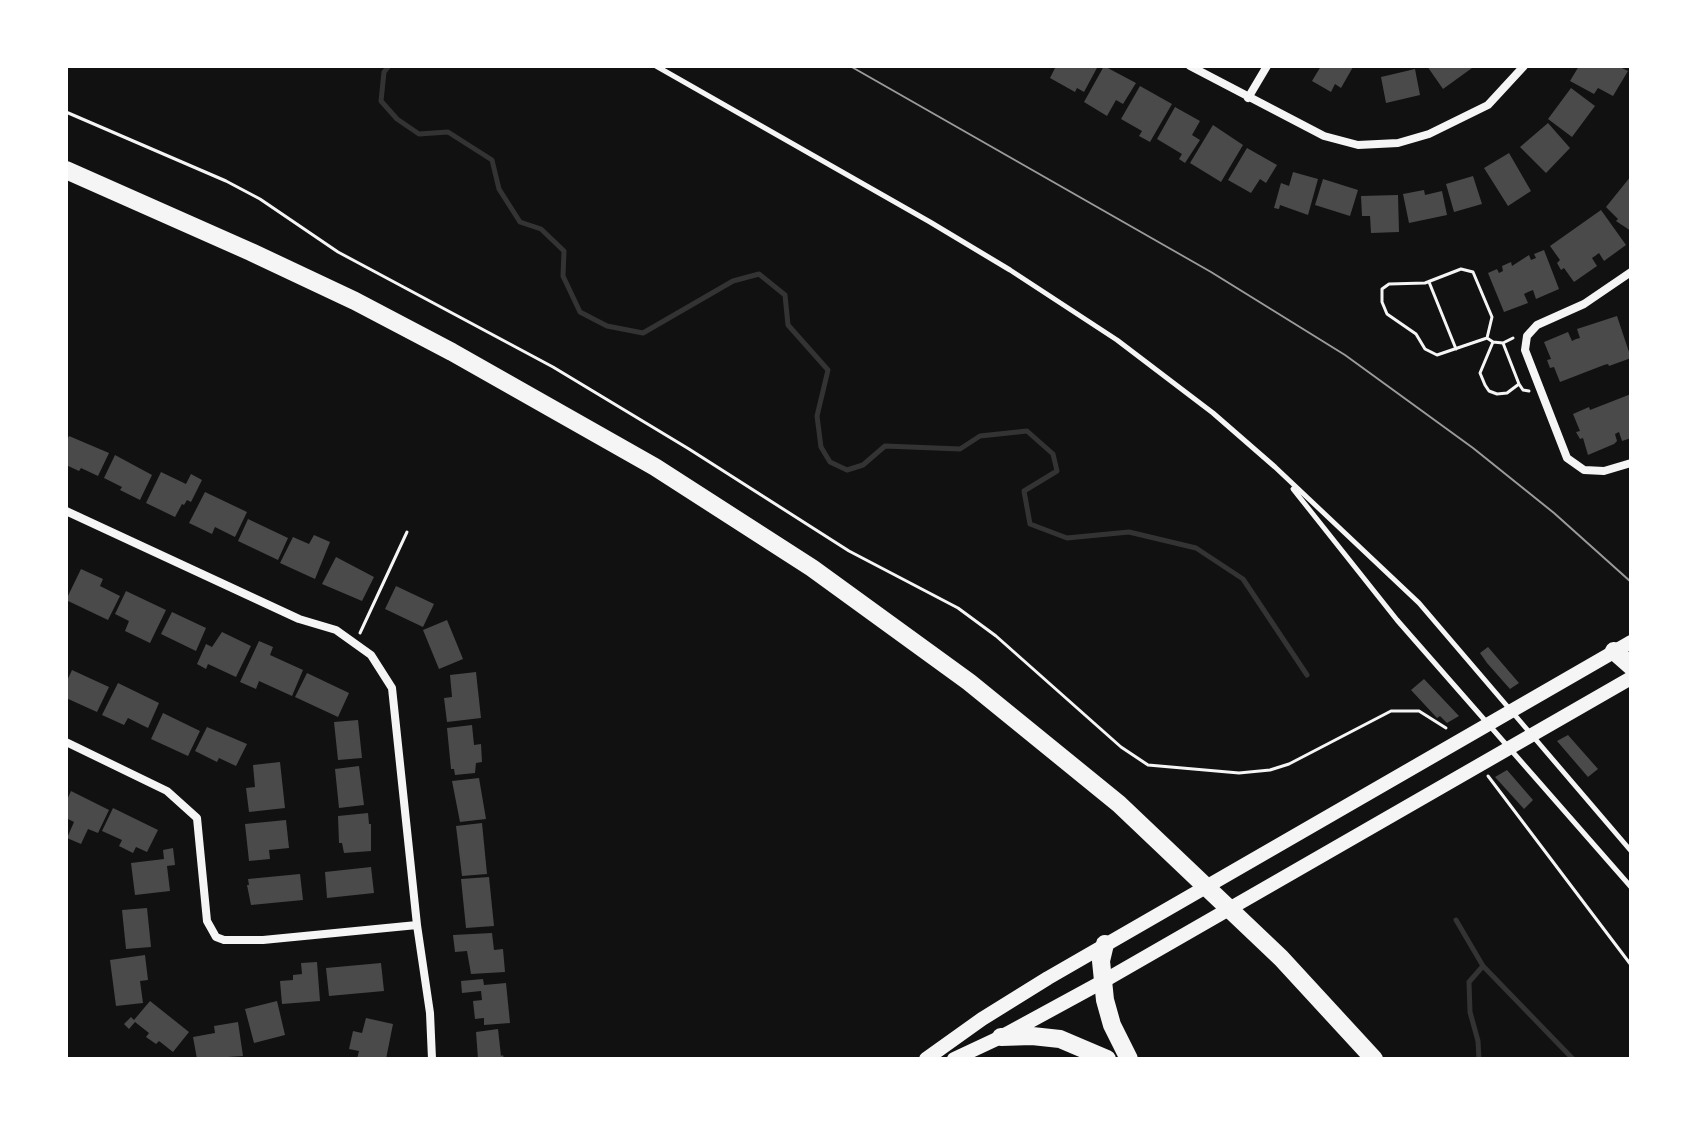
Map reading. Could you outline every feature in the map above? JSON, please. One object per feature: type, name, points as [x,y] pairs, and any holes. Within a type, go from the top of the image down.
[{"type":"highway","points":[[66,170],[355,301],[452,352],[655,467],[812,568],[969,682],[1119,804],[1281,958],[1374,1059]]},
{"type":"highway","points":[[1623,646],[1630,679]]},
{"type":"highway","points":[[1105,944],[1101,961],[1107,1011],[1129,1059]]},
{"type":"highway","points":[[1001,1037],[1060,1039],[1107,1059]]},
{"type":"main road","points":[[926,1059],[982,1019],[1105,944],[1623,646]]},
{"type":"main road","points":[[954,1059],[1102,982],[1630,679]]},
{"type":"street","points":[[1190,66],[1324,136],[1358,145],[1398,143],[1429,134],[1488,105],[1524,66]]},
{"type":"street","points":[[1248,98],[1267,66]]},
{"type":"street","points":[[1631,272],[1584,304],[1537,325],[1527,336],[1525,350],[1567,458],[1584,470],[1604,471],[1631,463]]},
{"type":"street","points":[[66,511],[299,619],[336,630],[371,655],[392,688],[417,925],[430,1013],[432,1059]]},
{"type":"street","points":[[66,742],[167,791],[197,818],[207,921],[216,937],[224,940],[263,940],[417,925]]},
{"type":"lane","points":[[656,66],[930,222],[1064,304],[1205,406],[1419,603],[1631,851]]},
{"type":"lane","points":[[1280,472],[1397,620],[1631,887]]},
{"type":"path","points":[[66,112],[226,181],[260,199],[338,252],[553,367],[849,551],[958,608],[996,636],[1121,747],[1148,765],[1169,769],[1256,773],[1289,764],[1391,711],[1419,711],[1440,723]]},
{"type":"path","points":[[1461,269],[1473,272],[1492,317],[1487,338],[1437,355],[1425,349],[1416,334],[1387,314],[1382,302],[1382,289],[1389,284],[1429,281],[1461,269]]},
{"type":"path","points":[[1429,281],[1456,349]]},
{"type":"path","points":[[1487,338],[1503,343]]},
{"type":"path","points":[[1493,342],[1480,373],[1485,385],[1497,394],[1507,393],[1519,384]]},
{"type":"path","points":[[355,644],[407,532]]},
{"type":"path","points":[[1494,784],[1631,965]]},
{"type":"building","points":[[1056,66],[1098,66],[1084,92],[1077,88],[1075,92],[1050,78]]},
{"type":"building","points":[[1104,66],[1136,83],[1123,104],[1116,100],[1107,116],[1084,102]]},
{"type":"building","points":[[1321,66],[1353,67],[1341,88],[1335,84],[1331,92],[1312,81]]},
{"type":"building","points":[[1427,66],[1470,66],[1472,68],[1443,89]]},
{"type":"building","points":[[1579,66],[1618,66],[1628,71],[1613,96],[1598,88],[1594,94],[1570,81]]},
{"type":"building","points":[[1415,69],[1420,95],[1386,103],[1381,77]]},
{"type":"building","points":[[1140,86],[1172,104],[1150,142],[1139,136],[1142,131],[1121,119]]},
{"type":"building","points":[[1571,88],[1595,106],[1572,137],[1548,119]]},
{"type":"building","points":[[1175,107],[1200,121],[1192,135],[1200,140],[1185,163],[1179,159],[1182,154],[1157,139]]},
{"type":"building","points":[[1548,123],[1570,148],[1546,173],[1520,147]]},
{"type":"building","points":[[1213,125],[1243,145],[1221,182],[1190,163]]},
{"type":"building","points":[[1247,148],[1277,165],[1266,183],[1260,179],[1251,193],[1228,180]]},
{"type":"building","points":[[1509,153],[1531,191],[1508,206],[1484,168]]},
{"type":"building","points":[[1293,172],[1318,179],[1308,215],[1280,205],[1279,209],[1274,208],[1281,183],[1289,186]]},
{"type":"building","points":[[1473,176],[1482,204],[1454,212],[1446,184]]},
{"type":"building","points":[[1631,176],[1631,231],[1616,221],[1618,219],[1606,207]]},
{"type":"building","points":[[1323,179],[1358,190],[1350,216],[1315,205]]},
{"type":"building","points":[[1424,190],[1425,195],[1442,191],[1447,215],[1409,223],[1403,194]]},
{"type":"building","points":[[1398,195],[1399,232],[1371,233],[1370,216],[1362,216],[1361,196]]},
{"type":"building","points":[[1601,210],[1626,245],[1604,261],[1599,253],[1592,258],[1597,266],[1574,282],[1564,268],[1561,270],[1557,263],[1560,260],[1550,246]]},
{"type":"building","points":[[1544,250],[1559,289],[1536,299],[1533,290],[1528,292],[1524,294],[1528,303],[1504,312],[1488,273],[1497,269],[1499,273],[1503,271],[1502,266],[1511,262],[1512,266],[1529,255],[1531,260],[1536,258],[1534,254]]},
{"type":"building","points":[[1617,316],[1631,358],[1560,382],[1554,367],[1550,368],[1547,360],[1551,359],[1544,342],[1568,332],[1572,341],[1580,338],[1577,329]]},
{"type":"building","points":[[1631,394],[1631,438],[1622,441],[1619,432],[1615,434],[1617,441],[1614,444],[1588,455],[1583,438],[1580,439],[1576,432],[1580,431],[1573,414]]},
{"type":"building","points":[[69,436],[109,453],[98,476],[66,465]]},
{"type":"building","points":[[115,455],[152,475],[140,500],[104,478]]},
{"type":"building","points":[[161,472],[186,484],[191,474],[202,480],[191,502],[187,500],[182,504],[175,517],[146,503]]},
{"type":"building","points":[[205,492],[247,512],[235,537],[215,527],[212,534],[189,523]]},
{"type":"building","points":[[248,519],[288,538],[278,560],[238,541]]},
{"type":"building","points":[[314,535],[330,542],[315,579],[280,563],[293,537],[309,544]]},
{"type":"building","points":[[336,557],[374,577],[362,601],[322,584]]},
{"type":"building","points":[[81,569],[103,579],[100,586],[120,596],[108,620],[66,600]]},
{"type":"building","points":[[396,586],[434,604],[423,627],[385,609]]},
{"type":"building","points":[[126,591],[166,610],[150,643],[125,631],[129,621],[115,614]]},
{"type":"building","points":[[172,612],[206,628],[196,651],[161,634]]},
{"type":"building","points":[[447,620],[463,659],[439,669],[423,630]]},
{"type":"building","points":[[222,632],[251,646],[236,677],[208,664],[206,669],[197,664],[206,644],[212,647]]},
{"type":"building","points":[[259,641],[273,647],[270,655],[303,670],[292,696],[259,681],[256,689],[240,682]]},
{"type":"building","points":[[1488,647],[1519,683],[1510,689],[1487,663],[1480,653]]},
{"type":"building","points":[[72,670],[109,687],[97,712],[66,698],[66,683]]},
{"type":"building","points":[[476,672],[481,718],[447,722],[444,698],[452,697],[450,675]]},
{"type":"building","points":[[307,673],[349,693],[338,717],[295,697]]},
{"type":"building","points":[[1424,679],[1459,716],[1447,723],[1440,716],[1437,718],[1411,690]]},
{"type":"building","points":[[118,683],[159,703],[148,728],[128,718],[124,725],[102,715]]},
{"type":"building","points":[[163,713],[200,731],[188,756],[151,739]]},
{"type":"building","points":[[358,720],[362,758],[338,760],[334,722]]},
{"type":"building","points":[[472,725],[474,745],[481,744],[482,762],[476,763],[475,773],[455,775],[454,769],[451,769],[447,728]]},
{"type":"building","points":[[207,727],[247,744],[236,766],[219,758],[217,762],[195,751]]},
{"type":"building","points":[[1568,735],[1598,769],[1588,777],[1557,741]]},
{"type":"building","points":[[280,762],[285,808],[249,812],[246,788],[255,787],[253,765]]},
{"type":"building","points":[[359,766],[364,805],[339,808],[335,769]]},
{"type":"building","points":[[1507,770],[1533,800],[1524,809],[1495,777]]},
{"type":"building","points":[[479,778],[486,819],[460,822],[452,781]]},
{"type":"building","points":[[71,791],[109,810],[98,833],[88,829],[81,844],[67,838],[74,822],[66,818],[66,802]]},
{"type":"building","points":[[113,808],[158,830],[147,852],[136,847],[133,853],[119,846],[122,840],[102,831]]},
{"type":"building","points":[[368,813],[371,851],[344,853],[342,843],[339,843],[338,816]]},
{"type":"building","points":[[286,820],[289,848],[269,850],[270,859],[249,861],[245,824]]},
{"type":"building","points":[[482,823],[487,874],[462,876],[456,826]]},
{"type":"building","points":[[173,848],[175,865],[167,866],[170,891],[135,895],[131,863],[164,859],[163,850]]},
{"type":"building","points":[[371,867],[374,893],[327,898],[325,872]]},
{"type":"building","points":[[300,874],[303,900],[251,905],[248,879]]},
{"type":"building","points":[[489,877],[494,926],[466,928],[461,879]]},
{"type":"building","points":[[147,908],[151,947],[126,949],[122,910]]},
{"type":"building","points":[[492,933],[494,950],[503,949],[505,972],[471,974],[467,951],[455,952],[453,935]]},
{"type":"building","points":[[145,955],[148,980],[140,981],[143,1003],[116,1006],[110,960]]},
{"type":"building","points":[[317,962],[320,1001],[282,1004],[280,981],[293,980],[293,975],[302,974],[301,963]]},
{"type":"building","points":[[381,963],[384,991],[329,996],[326,968]]},
{"type":"building","points":[[483,979],[484,985],[506,983],[510,1023],[484,1025],[484,1018],[475,1019],[473,1001],[482,1000],[481,991],[462,993],[461,981]]},
{"type":"building","points":[[150,1001],[189,1032],[173,1052],[159,1041],[156,1044],[146,1037],[149,1033],[135,1022],[129,1029],[124,1024],[131,1017],[134,1020]]},
{"type":"building","points":[[277,1001],[285,1035],[254,1043],[245,1009]]},
{"type":"building","points":[[366,1018],[393,1024],[386,1059],[357,1059],[359,1051],[349,1049],[353,1031],[362,1033]]},
{"type":"building","points":[[238,1022],[243,1056],[197,1059],[193,1037],[215,1033],[214,1026]]},
{"type":"building","points":[[498,1029],[504,1059],[478,1059],[476,1032]]},
{"type":"waterway","points":[[389,66],[384,72],[381,101],[397,119],[419,134],[448,132],[492,160],[499,189],[520,222],[541,229],[564,251],[563,276],[580,312],[607,326],[643,333],[733,281],[759,274],[785,295],[788,325],[828,370],[817,416],[821,447],[830,462],[847,470],[863,465],[885,446],[960,449],[980,436],[1027,431],[1053,454],[1057,471],[1024,491],[1030,524],[1067,538],[1129,532],[1196,548],[1243,579],[1307,675]]},
{"type":"waterway","points":[[1456,920],[1483,966],[1573,1059]]},
{"type":"waterway","points":[[1479,1059],[1478,1041],[1470,1012],[1469,982],[1483,966]]},
{"type":"tram line","points":[[850,66],[1211,272],[1345,355],[1473,448],[1554,513],[1631,582]]}]
